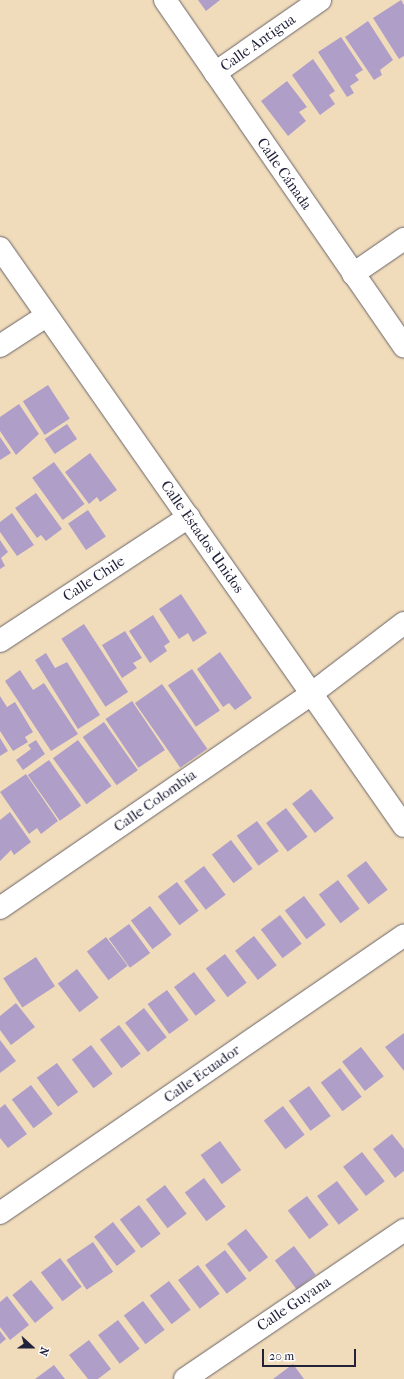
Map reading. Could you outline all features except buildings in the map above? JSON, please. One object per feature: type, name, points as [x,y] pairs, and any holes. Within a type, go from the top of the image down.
[{"type":"street","name":"Calle Cánada","points":[[165,0],[404,347]]},
{"type":"street","name":"Calle Antigua","points":[[215,73],[320,0]]},
{"type":"street","points":[[354,274],[404,239]]},
{"type":"street","name":"Calle Estados Unidos","points":[[0,248],[46,316],[189,517],[404,826]]},
{"type":"street","points":[[0,346],[46,316]]},
{"type":"street","name":"Calle Chile","points":[[0,641],[189,517]]},
{"type":"street","name":"Calle Colombia","points":[[0,908],[311,694],[404,623]]},
{"type":"street","name":"Calle Ecuador","points":[[0,1213],[404,935]]},
{"type":"street","name":"Calle Guyana","points":[[185,1379],[404,1230]]}]
